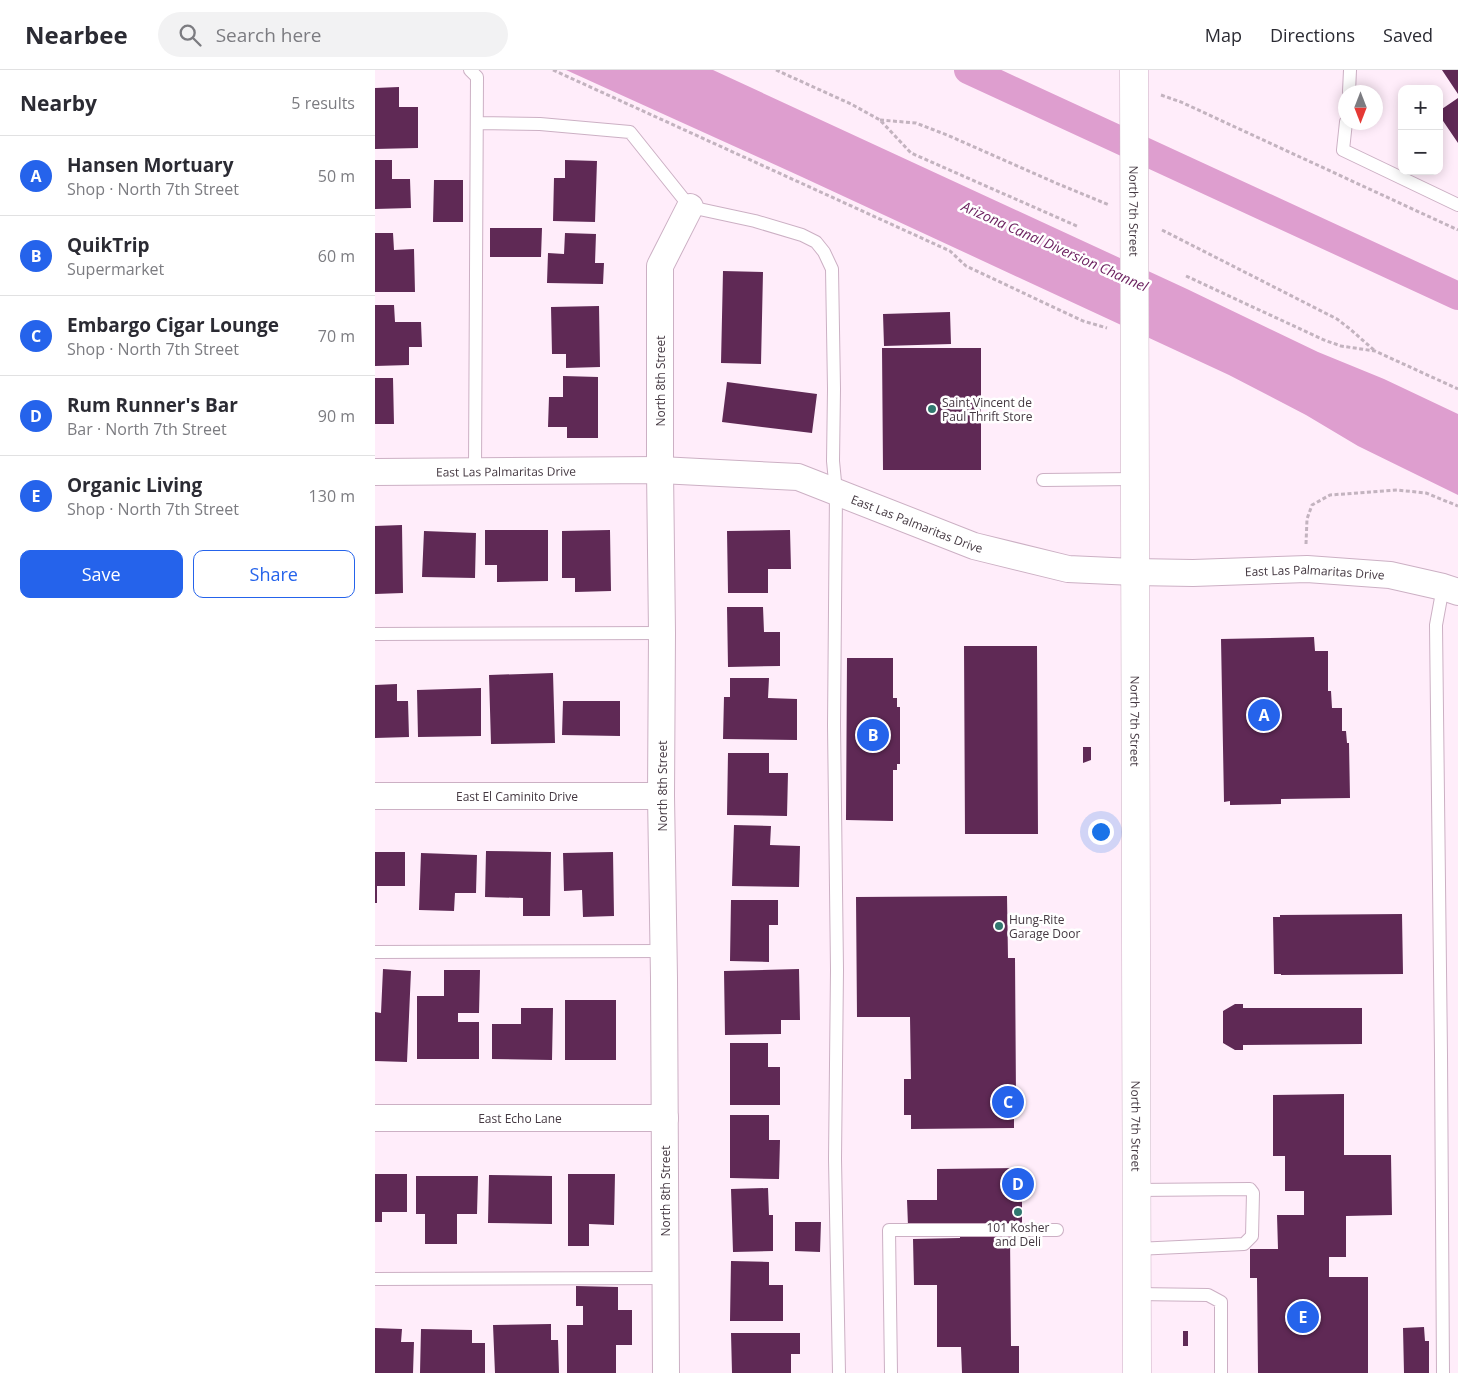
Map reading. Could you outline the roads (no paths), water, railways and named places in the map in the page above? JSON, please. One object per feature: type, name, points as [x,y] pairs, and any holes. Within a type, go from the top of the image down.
[{"type":"main road","name":"North 7th Street","points":[[1134,77],[1137,1373]]},
{"type":"street","name":"North 8th Street","points":[[666,1373],[664,951],[661,796],[660,266],[690,207]]},
{"type":"street","name":"East Las Palmaritas Drive","points":[[375,472],[660,470],[798,477],[975,546],[1068,569],[1193,573],[1307,569],[1390,575],[1451,589]]},
{"type":"street","name":"East El Caminito Drive","points":[[375,796],[661,796]]},
{"type":"street","name":"East Echo Lane","points":[[375,1118],[665,1118]]},
{"type":"lane","points":[[470,70],[477,77],[475,472]]},
{"type":"lane","points":[[1349,85],[1350,70]]},
{"type":"lane","points":[[477,123],[540,124],[631,132],[690,207],[755,221],[802,235],[816,242],[824,252],[832,269],[833,460],[836,492],[834,725],[837,970],[835,1159],[839,1373]]},
{"type":"lane","points":[[1345,130],[1343,150],[1458,205]]},
{"type":"lane","points":[[1043,480],[1134,479]]},
{"type":"lane","points":[[1443,1373],[1436,625],[1451,589]]},
{"type":"lane","points":[[375,634],[662,633]]},
{"type":"lane","points":[[375,952],[664,951]]},
{"type":"lane","points":[[1136,1190],[1250,1189],[1253,1192],[1252,1236],[1245,1244],[1136,1249]]},
{"type":"lane","points":[[891,1373],[889,1230],[1057,1230]]},
{"type":"lane","points":[[375,1279],[665,1278]]},
{"type":"lane","points":[[1137,1294],[1208,1295],[1221,1302],[1221,1373]]},
{"type":"water","name":"Arizona Canal Diversion Channel","points":[[566,70],[713,70],[1187,289],[1318,352],[1384,379],[1458,414],[1458,495],[1358,446],[1306,415],[1229,375]]},
{"type":"waterway","points":[[968,70],[1458,296]]},
{"type":"place","name":"Saint Vincent de Paul Thrift Store","points":[[932,409]]},
{"type":"place","name":"Hansen Mortuary","points":[[1264,715]]},
{"type":"place","name":"QuikTrip","points":[[873,735]]},
{"type":"place","name":"Hung-Rite Garage Door","points":[[999,926]]},
{"type":"place","name":"Embargo Cigar Lounge","points":[[1008,1102]]},
{"type":"place","name":"Rum Runner's Bar","points":[[1018,1184]]},
{"type":"place","name":"101 Kosher and Deli","points":[[1018,1212]]},
{"type":"place","name":"Organic Living","points":[[1303,1317]]}]
